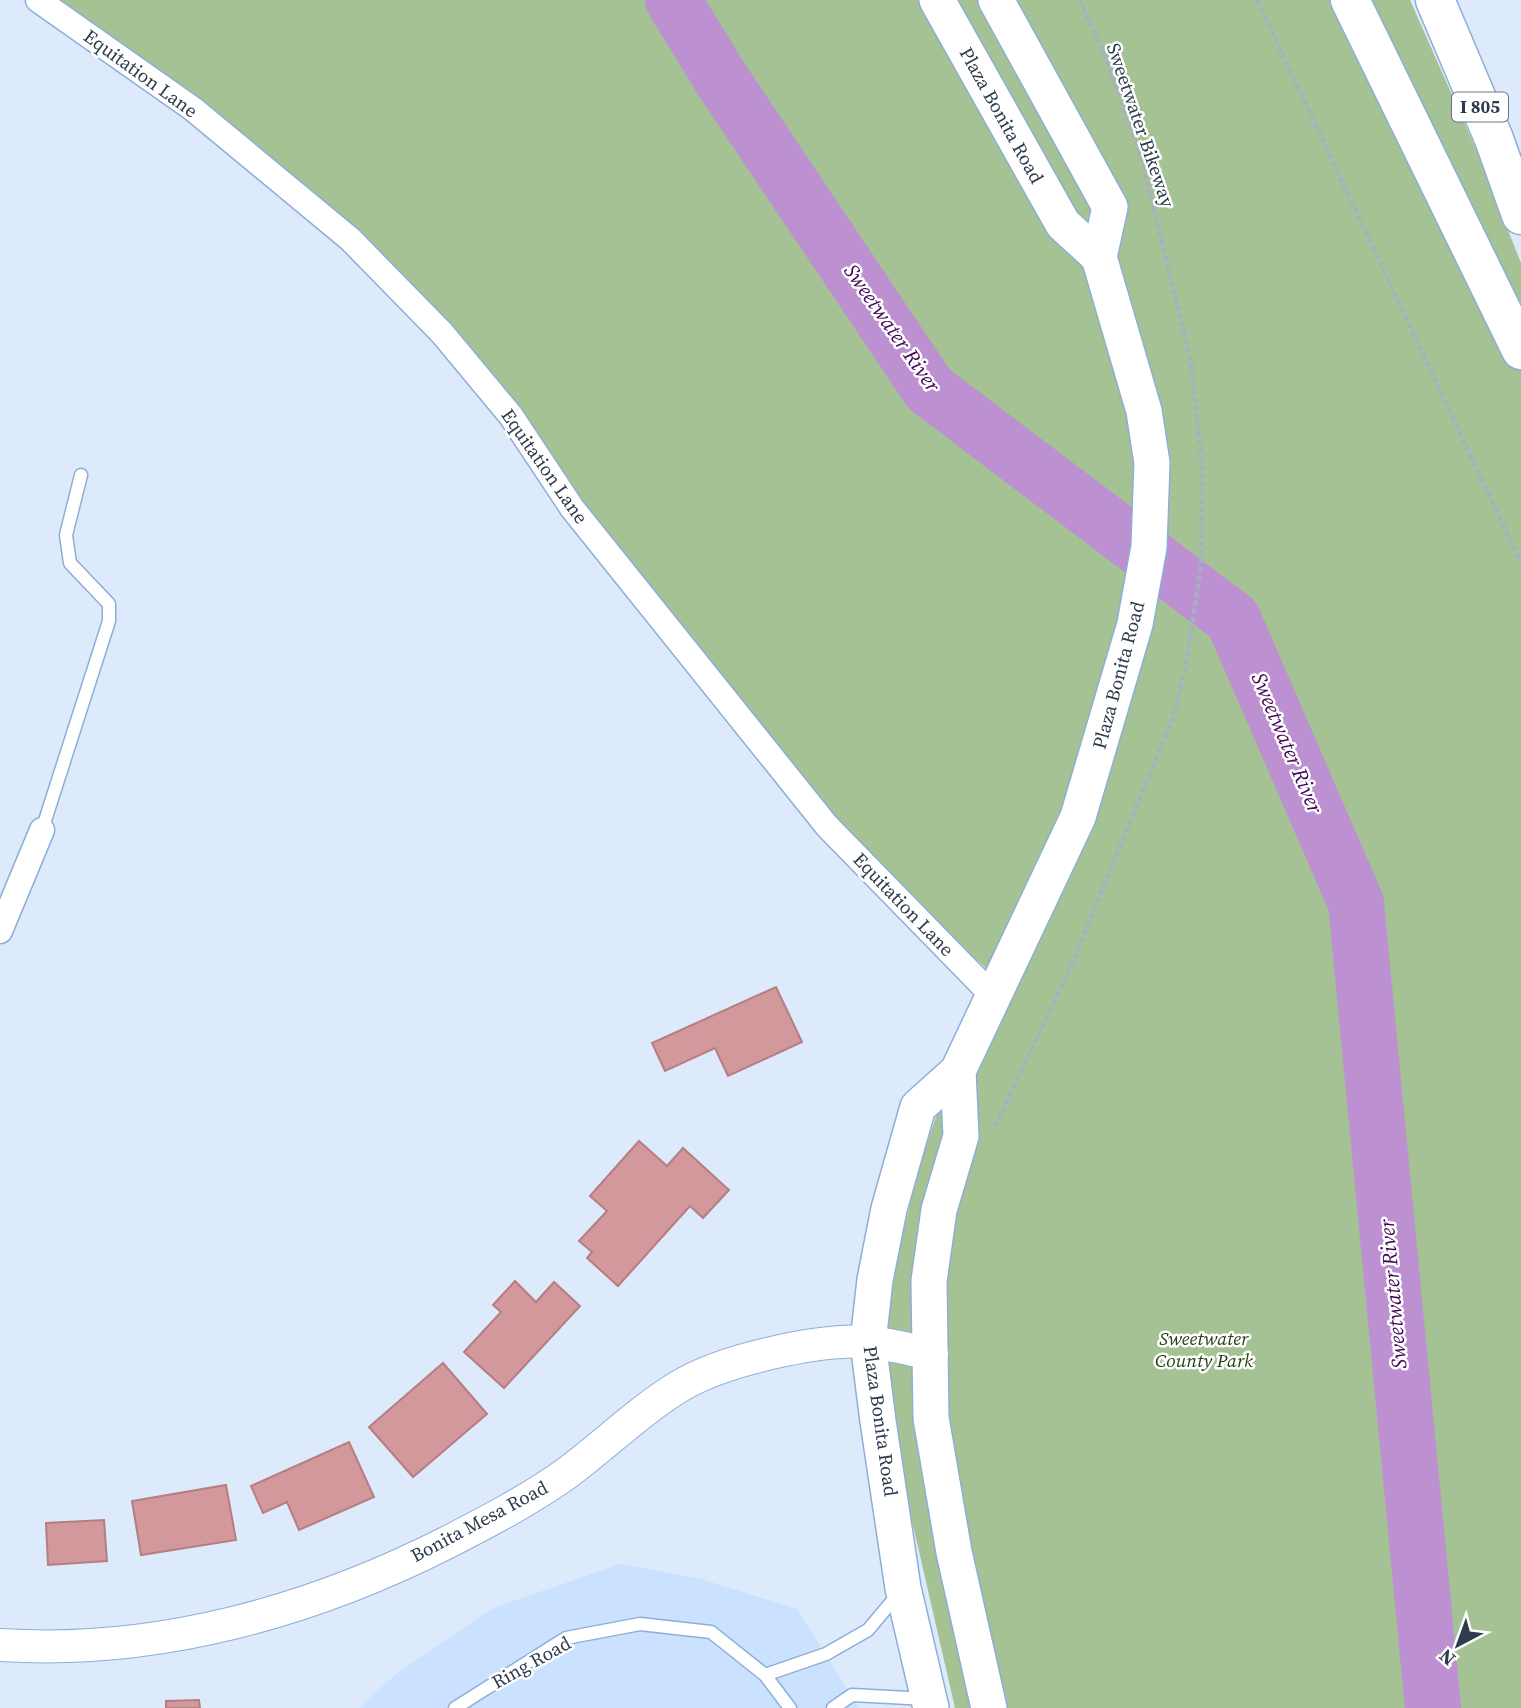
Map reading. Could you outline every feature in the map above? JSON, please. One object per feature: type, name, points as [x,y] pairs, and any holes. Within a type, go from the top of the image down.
[{"type":"highway","points":[[1350,0],[1521,350]]},
{"type":"highway","name":"I 805","points":[[1435,0],[1494,139],[1521,215]]},
{"type":"main road","name":"Plaza Bonita Road","points":[[937,0],[1063,224],[1100,257]]},
{"type":"main road","name":"Plaza Bonita Road","points":[[930,1703],[903,1588],[868,1342],[875,1280],[890,1209],[918,1107],[958,1071],[1078,817],[1135,624],[1149,547],[1152,463],[1144,411],[1100,257],[1110,207],[996,0]]},
{"type":"main road","name":"Plaza Bonita Road","points":[[958,1071],[961,1136],[939,1210],[929,1281],[931,1418],[954,1552],[989,1708]]},
{"type":"street","name":"Equitation Lane","points":[[38,0],[193,109],[350,239],[442,332],[511,416],[572,508],[827,826],[992,995]]},
{"type":"street","points":[[0,931],[42,830]]},
{"type":"street","name":"Bonita Mesa Road","points":[[0,1645],[55,1649],[223,1628],[338,1592],[449,1541],[565,1475],[680,1386],[725,1365],[817,1345],[868,1342],[932,1354]]},
{"type":"lane","points":[[42,830],[109,621],[108,604],[70,564],[66,535],[81,475]]},
{"type":"lane","points":[[765,1675],[826,1654],[868,1630],[903,1588]]},
{"type":"lane","name":"Ring Road","points":[[455,1708],[566,1638],[640,1624],[711,1632],[765,1675],[790,1708]]},
{"type":"lane","points":[[833,1708],[852,1695],[930,1703]]},
{"type":"path","name":"Sweetwater Bikeway","points":[[1080,0],[1129,120],[1158,220]]},
{"type":"path","points":[[1257,0],[1521,564]]},
{"type":"shaded area","points":[[621,1564],[701,1579],[797,1609],[859,1708],[359,1708],[396,1674],[493,1608]]},
{"type":"green space","name":"Sweetwater County Park","points":[[53,0],[1410,0],[1475,147],[1521,263],[1521,1708],[955,1708],[904,1486],[885,1338],[898,1254],[918,1171],[947,1083],[999,980],[825,824],[382,270]]},
{"type":"building","points":[[776,987],[802,1042],[728,1076],[715,1048],[665,1071],[652,1043]]},
{"type":"building","points":[[639,1141],[667,1166],[683,1148],[729,1190],[703,1218],[690,1206],[618,1286],[587,1258],[592,1252],[579,1241],[607,1211],[590,1196]]},
{"type":"building","points":[[515,1281],[536,1302],[554,1282],[580,1306],[504,1388],[464,1352],[501,1312],[493,1305]]},
{"type":"building","points":[[443,1363],[487,1414],[413,1477],[369,1427]]},
{"type":"building","points":[[349,1442],[374,1497],[299,1530],[287,1502],[263,1513],[251,1486]]},
{"type":"building","points":[[226,1485],[236,1540],[141,1555],[132,1501]]},
{"type":"building","points":[[104,1520],[107,1561],[48,1565],[46,1523]]},
{"type":"building","points":[[199,1700],[200,1708],[166,1708],[166,1701]]},
{"type":"waterway","name":"Sweetwater River","points":[[673,0],[720,77],[929,389],[1233,619],[1356,903],[1433,1708]]}]
